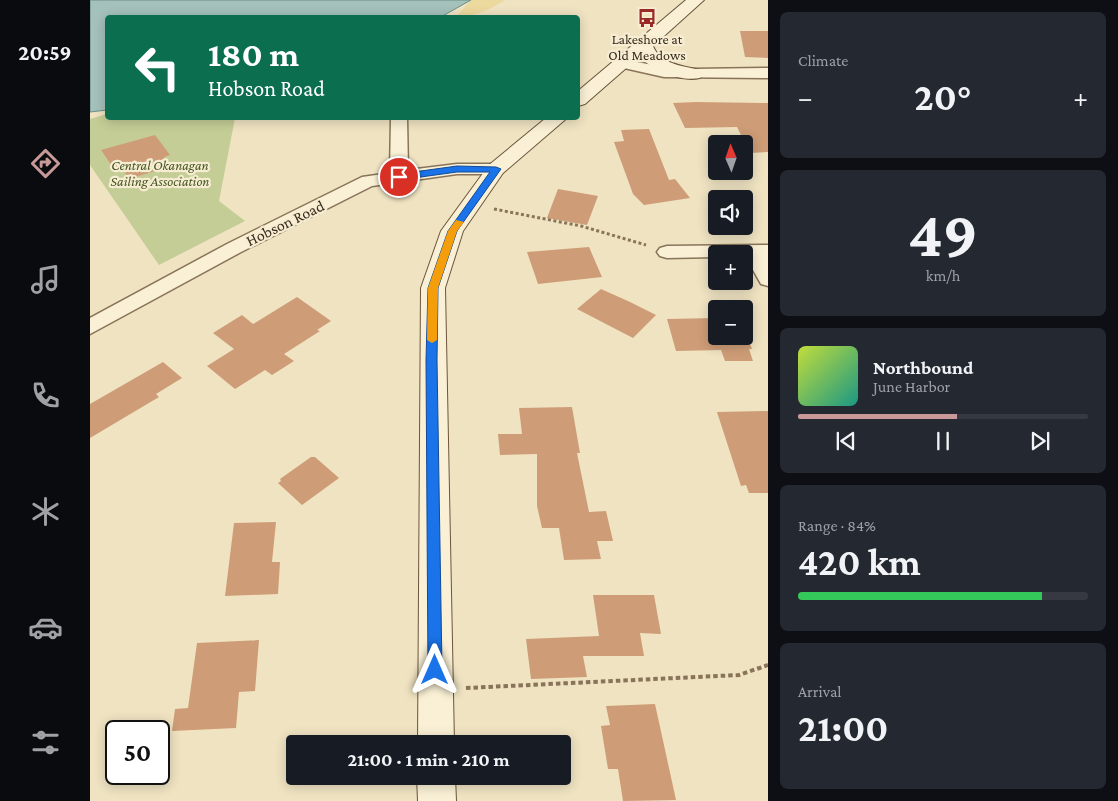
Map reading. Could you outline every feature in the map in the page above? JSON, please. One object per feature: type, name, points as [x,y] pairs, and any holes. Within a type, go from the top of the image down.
[{"type":"main road","points":[[580,98],[696,0]]},
{"type":"main road","points":[[643,44],[646,54],[652,61],[693,74]]},
{"type":"main road","points":[[436,735],[433,288],[452,231],[496,169],[555,120]]},
{"type":"main road","points":[[436,785],[437,801]]},
{"type":"street","points":[[620,63],[664,72],[693,74],[768,73]]},
{"type":"street","points":[[399,120],[399,177]]},
{"type":"street","name":"Hobson Road","points":[[90,327],[234,248],[368,182],[457,169],[496,169]]},
{"type":"street","points":[[667,252],[761,251],[768,280]]},
{"type":"path","points":[[471,205],[581,226],[667,252]]},
{"type":"path","points":[[436,689],[739,675],[768,665]]},
{"type":"green space","name":"Central Okanagan Sailing Association","points":[[105,115],[105,120],[235,120],[219,201],[245,221],[159,265],[90,165],[90,119]]},
{"type":"sand","points":[[471,0],[505,0],[482,12],[472,15],[458,15]]},
{"type":"water","points":[[90,0],[471,0],[444,15],[105,15],[105,110],[90,112]]},
{"type":"building","points":[[740,31],[768,31],[768,58],[745,57]]},
{"type":"building","points":[[673,103],[768,103],[768,152],[753,153],[753,135],[741,135],[737,127],[685,128]]},
{"type":"building","points":[[649,129],[669,180],[675,179],[690,198],[644,205],[633,194],[614,142],[624,141],[621,130]]},
{"type":"building","points":[[155,135],[170,155],[164,157],[171,166],[129,179],[121,167],[114,169],[101,150]]},
{"type":"building","points":[[558,189],[598,196],[587,225],[547,218]]},
{"type":"building","points":[[589,247],[602,277],[538,284],[527,252]]},
{"type":"building","points":[[601,289],[656,315],[633,338],[577,309]]},
{"type":"building","points":[[297,297],[331,321],[317,330],[320,331],[284,354],[294,361],[272,375],[265,370],[235,389],[207,366],[234,349],[213,333],[242,315],[253,324]]},
{"type":"building","points":[[708,318],[708,345],[750,345],[752,349],[749,349],[753,361],[725,361],[721,350],[676,351],[667,319]]},
{"type":"building","points":[[163,362],[182,378],[156,394],[159,397],[90,438],[90,404]]},
{"type":"building","points":[[572,407],[580,453],[577,453],[589,512],[606,511],[613,541],[597,541],[601,559],[564,560],[559,528],[542,528],[537,506],[537,454],[500,455],[498,434],[522,434],[519,408]]},
{"type":"building","points":[[768,411],[768,493],[749,493],[746,485],[741,486],[717,412]]},
{"type":"building","points":[[311,457],[315,457],[339,478],[302,505],[278,483],[281,481],[280,479]]},
{"type":"building","points":[[276,522],[272,562],[280,562],[278,594],[225,596],[234,523]]},
{"type":"building","points":[[593,595],[654,595],[661,634],[640,633],[644,656],[583,656],[587,677],[531,679],[526,639],[599,636]]},
{"type":"building","points":[[259,640],[255,691],[239,692],[236,728],[172,731],[175,709],[188,708],[197,643]]},
{"type":"building","points":[[655,704],[676,800],[623,801],[618,769],[608,769],[601,726],[610,725],[606,706]]},
{"type":"slow traffic","points":[[432,340],[433,288],[452,231],[459,222]]},
{"type":"place","name":"Lakeshore at Old Meadows","points":[[647,18]]},
{"type":"route","points":[[399,177],[457,169],[496,169],[452,231],[433,288],[435,670]]}]
